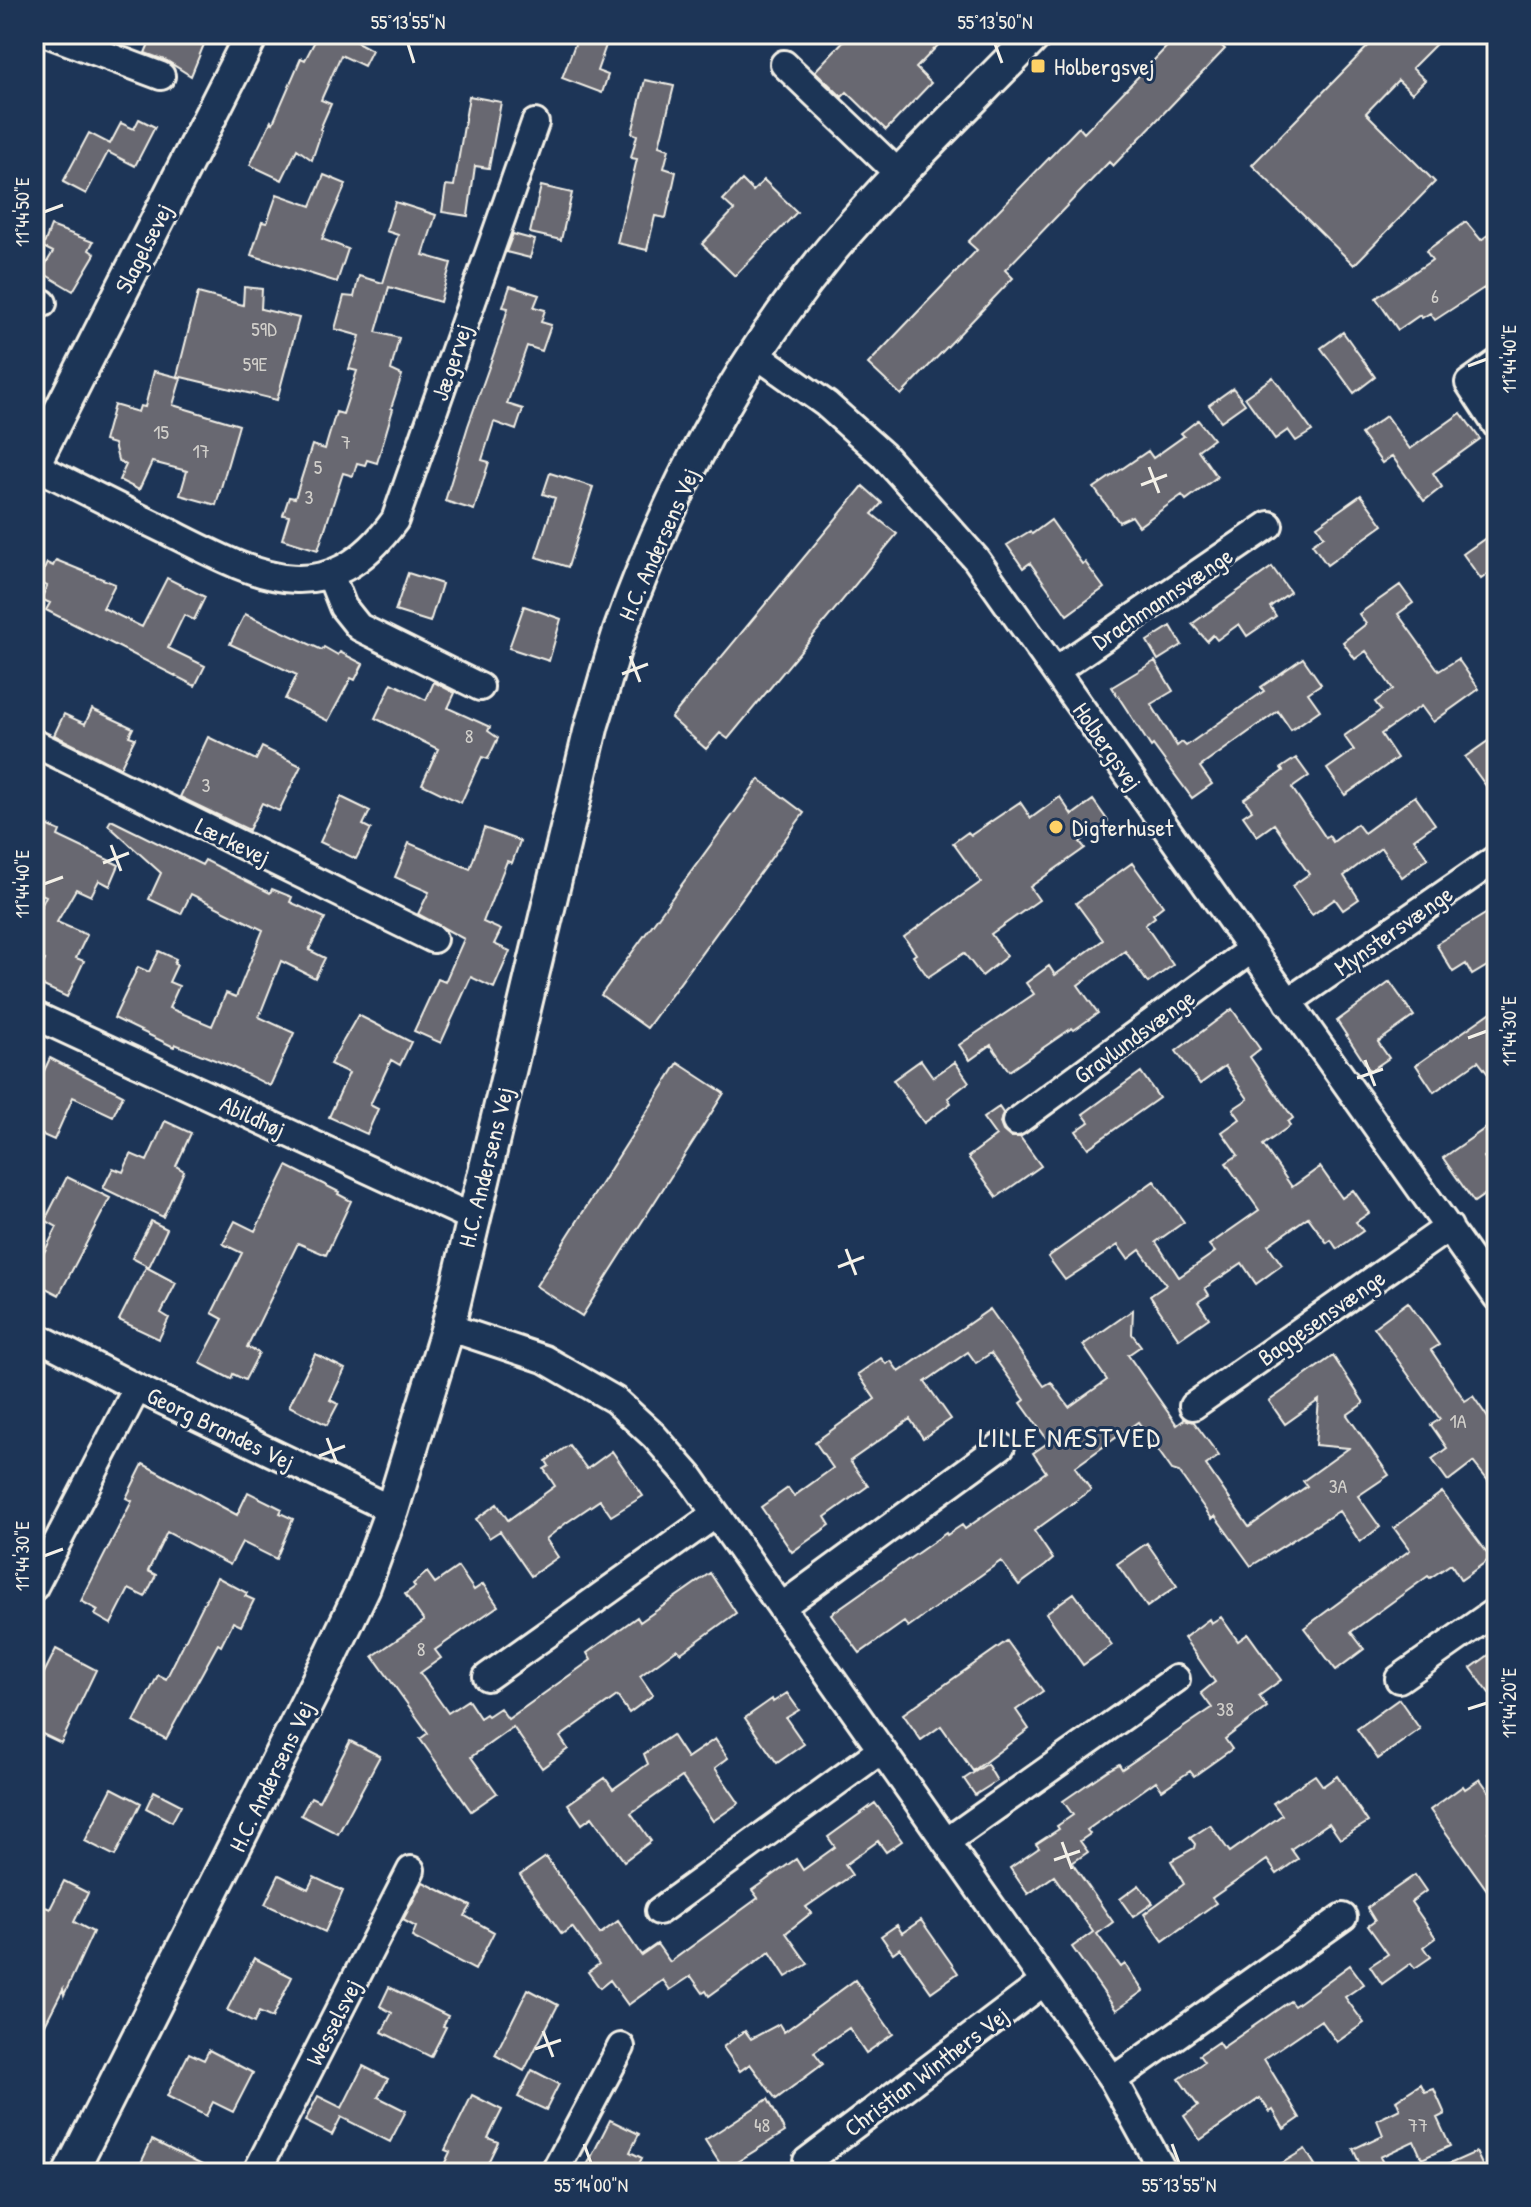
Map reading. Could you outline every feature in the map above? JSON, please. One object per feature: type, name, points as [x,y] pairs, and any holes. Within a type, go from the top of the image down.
[{"type":"street","points":[[49,34],[161,76]]},
{"type":"street","name":"Slagelsevej","points":[[34,464],[252,34]]},
{"type":"street","name":"H.C. Andersens Vej","points":[[70,2173],[331,1655],[364,1586],[392,1510],[448,1327],[592,724],[620,631],[662,525],[709,432],[757,355],[830,252],[899,174],[1036,34]]},
{"type":"street","points":[[784,64],[899,174]]},
{"type":"street","name":"Jægervej","points":[[34,464],[246,570],[299,580],[330,574],[354,564],[378,545],[395,520],[535,123]]},
{"type":"street","name":"Holbergsvej","points":[[757,355],[826,404],[883,455],[976,559],[1449,1227],[1488,1264],[1497,1297]]},
{"type":"street","points":[[1497,363],[1469,383],[1497,426]]},
{"type":"street","name":"Drachmannsvænge","points":[[1055,671],[1269,525]]},
{"type":"street","points":[[330,574],[343,607],[359,627],[480,687]]},
{"type":"street","name":"Lærkevej","points":[[34,743],[433,939]]},
{"type":"street","name":"Mynstersvænge","points":[[1288,1002],[1497,858]]},
{"type":"street","name":"Gravlundsvænge","points":[[1016,1122],[1252,949]]},
{"type":"street","name":"Abildhøj","points":[[34,1015],[473,1218]]},
{"type":"street","name":"Baggesensvænge","points":[[1193,1406],[1449,1227]]},
{"type":"street","points":[[448,1327],[544,1359],[615,1400],[654,1436],[690,1477],[1113,2080],[1164,2173]]},
{"type":"street","name":"Georg Brandes Vej","points":[[34,1335],[392,1510]]},
{"type":"street","name":"Georg Brandes Vej","points":[[34,1587],[137,1388]]},
{"type":"street","points":[[781,1607],[1001,1446]]},
{"type":"street","points":[[487,1677],[716,1514]]},
{"type":"street","points":[[1399,1679],[1497,1610]]},
{"type":"street","points":[[946,1842],[1176,1679]]},
{"type":"street","points":[[659,1911],[881,1750]]},
{"type":"street","name":"Wesselsvej","points":[[256,2173],[411,1870]]},
{"type":"street","points":[[1113,2080],[1343,1917]]},
{"type":"street","name":"Christian Winthers Vej","points":[[807,2161],[1044,1982]]},
{"type":"street","points":[[554,2173],[621,2047]]},
{"type":"building","points":[[153,34],[189,34],[205,42],[191,76],[167,61],[145,53]]},
{"type":"building","points":[[300,34],[358,34],[355,41],[372,50],[364,66],[341,55],[321,100],[331,104],[312,160],[297,149],[282,180],[250,165],[271,121],[273,123],[301,58],[305,60],[315,41]]},
{"type":"building","points":[[579,34],[610,34],[597,71],[608,75],[602,93],[562,78]]},
{"type":"building","points":[[850,34],[949,34],[916,68],[931,83],[886,130],[847,92],[842,97],[815,71]]},
{"type":"building","points":[[1179,34],[1209,34],[1225,49],[1113,166],[1109,162],[1005,270],[1013,278],[901,395],[868,364],[977,250],[968,242],[1079,127],[1084,133]]},
{"type":"building","points":[[1380,34],[1446,34],[1412,68],[1425,80],[1412,93],[1398,80],[1366,113],[1435,182],[1354,265],[1252,165]]},
{"type":"building","points":[[645,80],[674,86],[659,146],[669,149],[664,168],[676,172],[666,218],[655,216],[647,250],[617,243],[637,159],[631,158],[637,135],[632,133]]},
{"type":"building","points":[[469,96],[501,102],[489,168],[475,166],[468,216],[442,212],[446,185],[454,186]]},
{"type":"building","points":[[139,119],[155,127],[135,166],[108,152],[86,194],[63,182],[89,133],[110,144],[121,123],[134,129]]},
{"type":"building","points":[[324,175],[346,184],[322,239],[348,249],[337,282],[251,255],[262,222],[267,223],[277,194],[311,206]]},
{"type":"building","points":[[742,180],[753,191],[764,180],[797,212],[735,276],[702,244],[734,210],[723,200]]},
{"type":"building","points":[[541,186],[572,193],[561,240],[530,233]]},
{"type":"building","points":[[395,202],[436,215],[423,255],[451,263],[440,302],[389,287],[376,332],[399,338],[391,370],[402,375],[393,409],[377,463],[367,460],[365,465],[357,463],[353,476],[343,473],[318,550],[282,539],[289,516],[283,515],[289,497],[295,498],[312,445],[325,449],[336,412],[343,414],[357,371],[349,369],[360,336],[335,329],[344,296],[354,297],[359,276],[383,283],[398,235],[386,231]]},
{"type":"building","points":[[1466,222],[1481,240],[1488,235],[1497,249],[1497,306],[1484,288],[1435,320],[1430,313],[1422,318],[1420,315],[1398,330],[1376,298],[1432,260],[1426,251]]},
{"type":"building","points":[[51,226],[93,242],[89,250],[95,254],[73,291],[41,272],[53,252],[43,247]]},
{"type":"building","points":[[513,234],[535,240],[530,258],[506,252]]},
{"type":"building","points":[[510,286],[539,295],[534,307],[545,310],[541,322],[551,325],[542,351],[527,346],[507,404],[523,409],[516,430],[494,422],[482,460],[489,462],[474,510],[445,501],[500,336],[508,308],[503,307]]},
{"type":"building","points":[[244,287],[262,289],[261,309],[299,318],[277,400],[177,376],[198,293],[243,305]]},
{"type":"building","points":[[1343,332],[1375,377],[1354,393],[1321,348]]},
{"type":"building","points":[[154,371],[181,378],[173,405],[239,425],[216,505],[180,495],[187,471],[152,462],[139,490],[119,480],[126,465],[118,460],[114,444],[104,441],[114,405],[138,412],[140,406],[145,407]]},
{"type":"building","points":[[1273,377],[1312,431],[1296,441],[1288,430],[1275,439],[1245,397]]},
{"type":"building","points":[[1233,388],[1245,404],[1221,421],[1209,405]]},
{"type":"building","points":[[1461,413],[1480,439],[1433,473],[1442,487],[1424,501],[1392,456],[1382,463],[1361,434],[1386,416],[1410,449]]},
{"type":"building","points":[[1198,420],[1213,439],[1198,450],[1217,477],[1186,500],[1182,495],[1139,526],[1132,516],[1119,522],[1094,488],[1148,451],[1153,458],[1184,436],[1181,433]]},
{"type":"building","points":[[550,473],[593,487],[568,567],[536,557],[555,498],[543,494]]},
{"type":"building","points":[[863,486],[882,503],[872,514],[897,534],[728,739],[720,733],[706,749],[671,718]]},
{"type":"building","points":[[1361,495],[1383,525],[1327,565],[1312,544],[1324,536],[1317,526]]},
{"type":"building","points":[[1051,520],[1082,564],[1085,562],[1104,588],[1067,615],[1030,563],[1023,568],[1007,545],[1030,531],[1032,534]]},
{"type":"building","points":[[1497,530],[1497,567],[1481,579],[1463,554]]},
{"type":"building","points":[[56,560],[115,584],[103,608],[142,627],[167,578],[205,597],[194,620],[184,615],[168,648],[205,666],[195,686],[46,610],[50,603],[41,599],[47,586],[38,582],[47,563],[53,566]]},
{"type":"building","points":[[1272,567],[1290,592],[1270,607],[1276,616],[1247,636],[1239,624],[1217,640],[1213,635],[1207,641],[1192,624]]},
{"type":"building","points":[[408,573],[442,584],[430,622],[395,611]]},
{"type":"building","points":[[1400,585],[1413,603],[1398,614],[1439,671],[1458,659],[1479,689],[1433,722],[1421,706],[1381,734],[1397,758],[1345,795],[1327,769],[1354,750],[1344,736],[1381,710],[1375,702],[1393,689],[1366,651],[1355,659],[1343,642],[1366,624],[1359,614]]},
{"type":"building","points":[[524,606],[561,619],[549,661],[509,648]]},
{"type":"building","points":[[245,614],[322,650],[324,647],[338,655],[340,652],[363,664],[355,680],[351,678],[328,721],[285,699],[297,675],[230,644]]},
{"type":"building","points":[[1171,626],[1182,645],[1158,660],[1147,641]]},
{"type":"building","points":[[1303,658],[1321,684],[1308,693],[1320,710],[1291,730],[1278,711],[1200,767],[1212,784],[1192,798],[1153,745],[1151,747],[1112,687],[1155,661],[1173,691],[1151,704],[1177,746],[1182,742],[1186,746],[1264,691],[1261,687]]},
{"type":"building","points":[[434,682],[455,693],[448,708],[490,727],[488,731],[498,738],[488,759],[482,757],[461,803],[422,784],[438,749],[375,718],[392,683],[426,700]]},
{"type":"building","points":[[92,709],[133,728],[129,736],[135,738],[120,768],[54,735],[64,714],[85,724]]},
{"type":"building","points":[[208,737],[256,760],[262,747],[301,766],[279,811],[262,803],[249,830],[180,797]]},
{"type":"building","points":[[1488,741],[1497,754],[1497,801],[1465,757]]},
{"type":"building","points":[[1296,758],[1309,776],[1292,788],[1326,838],[1329,836],[1333,842],[1357,824],[1364,833],[1415,796],[1435,824],[1414,839],[1428,858],[1402,877],[1381,848],[1344,876],[1359,899],[1343,910],[1335,899],[1312,915],[1292,886],[1309,874],[1274,824],[1257,836],[1243,816],[1252,810],[1244,799]]},
{"type":"building","points":[[759,779],[804,813],[647,1028],[601,995]]},
{"type":"building","points":[[341,797],[370,811],[363,825],[371,829],[356,859],[320,842]]},
{"type":"building","points":[[1060,797],[1072,815],[1093,800],[1108,821],[1080,842],[1085,848],[1030,887],[1039,900],[991,934],[1007,956],[982,976],[964,953],[928,977],[904,937],[981,882],[953,843],[968,832],[971,835],[1020,802],[1031,818]]},
{"type":"building","points":[[34,819],[60,831],[58,836],[119,865],[110,886],[99,880],[91,896],[76,889],[57,922],[87,935],[76,958],[84,961],[67,997],[35,982],[45,960],[34,955],[34,921],[46,896],[34,891],[41,868],[34,864]]},
{"type":"building","points":[[111,820],[202,865],[205,860],[270,893],[272,889],[292,897],[290,902],[325,918],[309,950],[325,958],[315,978],[281,961],[259,1017],[294,1033],[270,1086],[230,1066],[175,1044],[174,1047],[114,1018],[138,967],[149,972],[159,951],[176,959],[174,964],[177,965],[169,982],[179,986],[169,1008],[212,1026],[226,993],[236,997],[263,930],[191,894],[181,914],[149,899],[161,873],[108,825]]},
{"type":"building","points":[[484,828],[520,841],[512,863],[507,861],[483,922],[501,930],[494,944],[510,951],[494,988],[471,977],[441,1043],[414,1031],[438,979],[445,982],[464,939],[418,914],[429,892],[395,877],[409,843],[470,869]]},
{"type":"building","points":[[1132,863],[1163,906],[1145,925],[1173,965],[1148,983],[1125,951],[1078,985],[1098,1013],[1074,1030],[1072,1028],[1009,1071],[991,1045],[970,1060],[959,1045],[1034,994],[1026,983],[1049,966],[1055,975],[1103,940],[1076,903]]},
{"type":"building","points":[[1497,907],[1497,960],[1472,975],[1466,964],[1453,972],[1436,944]]},
{"type":"building","points":[[1390,982],[1414,1016],[1378,1042],[1389,1058],[1370,1071],[1337,1021]]},
{"type":"building","points":[[1497,1008],[1497,1086],[1478,1061],[1434,1092],[1416,1065]]},
{"type":"building","points":[[1232,1009],[1260,1049],[1250,1057],[1293,1118],[1288,1122],[1290,1126],[1263,1145],[1292,1187],[1320,1167],[1342,1198],[1353,1190],[1369,1213],[1356,1222],[1363,1231],[1337,1249],[1331,1240],[1327,1243],[1308,1217],[1268,1245],[1282,1265],[1256,1284],[1242,1263],[1205,1288],[1209,1295],[1198,1302],[1209,1318],[1179,1339],[1150,1296],[1166,1285],[1140,1250],[1128,1259],[1118,1245],[1065,1280],[1048,1257],[1154,1181],[1184,1222],[1156,1242],[1179,1277],[1215,1252],[1209,1245],[1259,1210],[1226,1163],[1238,1155],[1222,1132],[1240,1119],[1233,1109],[1248,1099],[1225,1066],[1200,1084],[1176,1051]]},
{"type":"building","points":[[358,1015],[411,1042],[400,1065],[391,1060],[370,1105],[378,1109],[367,1134],[329,1117],[349,1073],[330,1064]]},
{"type":"building","points":[[50,1058],[123,1095],[113,1116],[73,1097],[54,1140],[34,1131],[34,1120],[40,1106],[34,1103],[34,1092]]},
{"type":"building","points":[[921,1060],[933,1077],[955,1062],[969,1082],[948,1098],[951,1103],[924,1123],[893,1080]]},
{"type":"building","points":[[678,1063],[724,1093],[582,1316],[536,1286]]},
{"type":"building","points":[[1141,1072],[1159,1098],[1088,1148],[1076,1131],[1089,1122],[1083,1114]]},
{"type":"building","points":[[999,1107],[1003,1113],[1000,1123],[1003,1131],[1010,1137],[1020,1137],[1041,1166],[997,1197],[968,1157],[996,1136],[983,1118]]},
{"type":"building","points":[[1497,1120],[1497,1148],[1484,1157],[1497,1176],[1497,1186],[1474,1202],[1443,1158]]},
{"type":"building","points":[[165,1121],[191,1133],[176,1166],[184,1171],[163,1217],[103,1188],[113,1168],[123,1172],[131,1154],[147,1161]]},
{"type":"building","points":[[287,1166],[351,1201],[326,1255],[298,1243],[247,1347],[259,1353],[245,1380],[233,1374],[231,1379],[200,1363],[223,1319],[212,1313],[242,1253],[223,1244],[235,1221],[255,1231]]},
{"type":"building","points":[[67,1177],[110,1198],[59,1295],[34,1282],[34,1272],[57,1227],[45,1220]]},
{"type":"building","points":[[151,1221],[167,1229],[149,1267],[132,1258]]},
{"type":"building","points":[[146,1267],[176,1283],[161,1313],[169,1318],[159,1339],[119,1320]]},
{"type":"building","points":[[1408,1302],[1439,1345],[1431,1350],[1465,1401],[1473,1396],[1497,1431],[1497,1492],[1473,1462],[1448,1481],[1432,1459],[1447,1448],[1431,1425],[1440,1419],[1374,1327]]},
{"type":"building","points":[[990,1309],[1044,1386],[1051,1382],[1069,1407],[1107,1380],[1083,1345],[1133,1310],[1132,1334],[1141,1346],[1128,1355],[1177,1425],[1185,1419],[1194,1422],[1219,1456],[1206,1465],[1249,1527],[1307,1486],[1303,1481],[1349,1448],[1315,1445],[1319,1400],[1285,1424],[1269,1401],[1333,1356],[1364,1403],[1347,1415],[1389,1475],[1358,1496],[1380,1527],[1360,1542],[1339,1511],[1251,1566],[1179,1472],[1172,1470],[1138,1422],[1075,1467],[1091,1490],[1034,1531],[1053,1559],[1045,1566],[1019,1585],[1001,1561],[908,1627],[904,1622],[860,1653],[831,1614],[946,1533],[962,1525],[965,1529],[1046,1472],[1033,1453],[1049,1442],[1021,1403],[1025,1400],[991,1353],[976,1363],[968,1352],[925,1382],[951,1419],[923,1438],[910,1419],[850,1461],[868,1486],[825,1517],[830,1525],[792,1552],[761,1507],[788,1488],[794,1496],[833,1468],[815,1442],[875,1399],[858,1374],[881,1358],[886,1364],[891,1361],[899,1372]]},
{"type":"building","points":[[315,1354],[345,1369],[330,1400],[338,1404],[327,1425],[289,1406]]},
{"type":"building","points":[[569,1445],[587,1469],[612,1451],[643,1496],[611,1516],[600,1500],[566,1523],[546,1539],[558,1557],[531,1576],[500,1531],[489,1538],[476,1519],[497,1504],[508,1520],[555,1486],[544,1469],[549,1466],[546,1461]]},
{"type":"building","points":[[143,1464],[237,1515],[248,1492],[282,1509],[280,1513],[293,1519],[276,1559],[242,1542],[230,1565],[167,1532],[148,1571],[156,1575],[145,1597],[129,1589],[111,1624],[95,1615],[98,1610],[81,1601],[132,1501],[126,1498]]},
{"type":"building","points":[[1442,1492],[1491,1558],[1461,1580],[1451,1564],[1430,1578],[1428,1576],[1351,1632],[1364,1649],[1336,1670],[1304,1628],[1410,1550],[1394,1528]]},
{"type":"building","points":[[1147,1543],[1177,1586],[1147,1607],[1117,1564]]},
{"type":"building","points":[[458,1567],[474,1590],[483,1584],[498,1606],[435,1650],[441,1658],[420,1673],[448,1713],[468,1700],[480,1718],[500,1708],[508,1719],[591,1660],[587,1653],[637,1617],[640,1622],[710,1573],[736,1613],[681,1653],[677,1649],[640,1676],[653,1695],[629,1713],[617,1696],[560,1737],[568,1749],[542,1768],[513,1727],[471,1757],[497,1793],[471,1811],[420,1739],[428,1733],[373,1656],[424,1621],[405,1594],[415,1587],[413,1584],[427,1572],[435,1583]]},
{"type":"building","points":[[217,1577],[254,1600],[241,1626],[233,1622],[221,1646],[218,1644],[166,1739],[134,1722],[158,1675],[166,1679]]},
{"type":"building","points":[[1074,1593],[1112,1645],[1083,1665],[1046,1613]]},
{"type":"building","points":[[1221,1617],[1238,1641],[1248,1634],[1281,1680],[1259,1696],[1267,1707],[1225,1739],[1232,1749],[1194,1776],[1190,1771],[1162,1790],[1156,1781],[1087,1830],[1090,1834],[1080,1841],[1088,1852],[1072,1863],[1113,1922],[1097,1934],[1121,1967],[1125,1964],[1143,1991],[1116,2010],[1072,1947],[1093,1932],[1054,1876],[1028,1894],[1010,1868],[1039,1848],[1036,1844],[1073,1815],[1063,1801],[1119,1764],[1122,1769],[1212,1708],[1201,1693],[1215,1682],[1184,1638],[1209,1619],[1211,1623]]},
{"type":"building","points":[[1007,1641],[1043,1691],[1016,1710],[1029,1729],[973,1771],[941,1726],[921,1740],[903,1714]]},
{"type":"building","points":[[56,1649],[96,1670],[61,1743],[34,1730],[43,1712],[34,1707],[34,1693]]},
{"type":"building","points":[[1497,1649],[1497,1704],[1471,1668]]},
{"type":"building","points":[[787,1693],[799,1710],[786,1718],[804,1744],[777,1763],[745,1718],[772,1699],[773,1702]]},
{"type":"building","points":[[1399,1699],[1420,1729],[1378,1759],[1357,1729]]},
{"type":"building","points":[[672,1735],[687,1758],[715,1739],[728,1758],[715,1768],[739,1803],[713,1821],[682,1777],[631,1813],[651,1841],[624,1861],[592,1817],[582,1824],[568,1804],[605,1778],[613,1789],[648,1764],[644,1754]]},
{"type":"building","points":[[350,1741],[380,1756],[338,1834],[301,1815],[311,1797],[319,1801]]},
{"type":"building","points":[[987,1764],[997,1781],[975,1795],[964,1779]]},
{"type":"building","points":[[1315,1775],[1323,1786],[1337,1776],[1368,1822],[1340,1839],[1329,1823],[1291,1849],[1298,1859],[1277,1874],[1267,1860],[1212,1898],[1216,1903],[1163,1941],[1144,1914],[1184,1884],[1171,1861],[1194,1848],[1195,1844],[1190,1838],[1210,1825],[1230,1852],[1282,1815],[1273,1803]]},
{"type":"building","points":[[1480,1779],[1497,1803],[1497,1826],[1488,1832],[1497,1846],[1497,1904],[1430,1810],[1463,1786],[1465,1789]]},
{"type":"building","points":[[112,1788],[141,1803],[115,1856],[85,1841]]},
{"type":"building","points":[[154,1791],[181,1805],[172,1822],[146,1808]]},
{"type":"building","points":[[875,1803],[902,1841],[886,1852],[878,1841],[845,1865],[852,1875],[806,1907],[811,1913],[786,1933],[808,1964],[786,1977],[770,1952],[709,1996],[706,1991],[703,1993],[691,1976],[670,1990],[663,1980],[628,2005],[610,1980],[600,1988],[588,1972],[599,1964],[572,1927],[562,1934],[520,1875],[546,1857],[600,1934],[618,1921],[641,1955],[657,1944],[670,1962],[758,1898],[752,1890],[796,1859],[803,1870],[835,1847],[828,1837]]},
{"type":"building","points":[[279,1875],[308,1889],[314,1877],[343,1891],[325,1932],[265,1904]]},
{"type":"building","points":[[1415,1875],[1426,1891],[1411,1902],[1436,1938],[1424,1947],[1431,1957],[1415,1968],[1411,1963],[1382,1984],[1370,1966],[1388,1954],[1368,1926],[1375,1921],[1367,1908]]},
{"type":"building","points":[[64,1881],[88,1893],[74,1922],[93,1932],[64,1995],[63,1989],[34,2046],[34,1902],[50,1909]]},
{"type":"building","points":[[423,1882],[471,1906],[465,1916],[494,1932],[475,1970],[412,1937],[416,1927],[403,1920]]},
{"type":"building","points":[[1139,1885],[1153,1903],[1133,1917],[1120,1899]]},
{"type":"building","points":[[921,1920],[958,1973],[931,1992],[900,1948],[893,1953],[881,1936],[897,1925],[902,1933]]},
{"type":"building","points":[[254,1958],[292,1977],[272,2018],[259,2012],[254,2023],[227,2010]]},
{"type":"building","points":[[1350,1965],[1364,1984],[1345,1997],[1364,2023],[1337,2042],[1321,2020],[1264,2059],[1300,2118],[1284,2129],[1273,2110],[1270,2112],[1260,2098],[1200,2140],[1184,2116],[1198,2106],[1179,2079],[1204,2062],[1199,2055],[1218,2042],[1222,2048],[1290,2001],[1294,2006]]},
{"type":"building","points":[[855,1980],[893,2034],[866,2053],[849,2028],[814,2052],[823,2064],[776,2099],[750,2064],[740,2071],[723,2047],[745,2031],[751,2039],[779,2024],[784,2032]]},
{"type":"building","points":[[389,1987],[448,2016],[431,2057],[382,2032],[392,2013],[380,2006]]},
{"type":"building","points":[[528,1989],[558,2005],[524,2071],[495,2055]]},
{"type":"building","points":[[209,2050],[253,2073],[233,2112],[213,2102],[206,2116],[167,2096],[189,2053],[204,2060]]},
{"type":"building","points":[[363,2066],[388,2079],[378,2097],[406,2111],[390,2142],[341,2117],[332,2135],[305,2121],[318,2096],[342,2108]]},
{"type":"building","points":[[532,2070],[559,2084],[546,2110],[518,2097]]},
{"type":"building","points":[[1421,2084],[1425,2092],[1434,2089],[1445,2114],[1437,2118],[1450,2146],[1422,2159],[1414,2141],[1380,2157],[1385,2167],[1373,2173],[1364,2173],[1353,2149],[1383,2135],[1377,2120],[1400,2109],[1396,2100]]},
{"type":"building","points":[[472,2095],[502,2110],[488,2138],[498,2142],[483,2173],[440,2173],[450,2152],[445,2150]]},
{"type":"building","points":[[768,2099],[785,2132],[724,2170],[705,2140]]},
{"type":"building","points":[[610,2120],[639,2134],[630,2152],[642,2158],[634,2173],[583,2173]]},
{"type":"building","points":[[152,2140],[218,2173],[136,2173]]},
{"type":"building","points":[[1305,2149],[1315,2165],[1302,2173],[1266,2173]]},
{"type":"building","points":[[1476,2152],[1486,2173],[1429,2173]]},
{"type":"place","name":"Holbergsvej","points":[[1038,66]]},
{"type":"place","name":"Digterhuset","points":[[1056,827]]},
{"type":"district","name":"LILLE NÆSTVED","points":[[1070,1437]]}]
